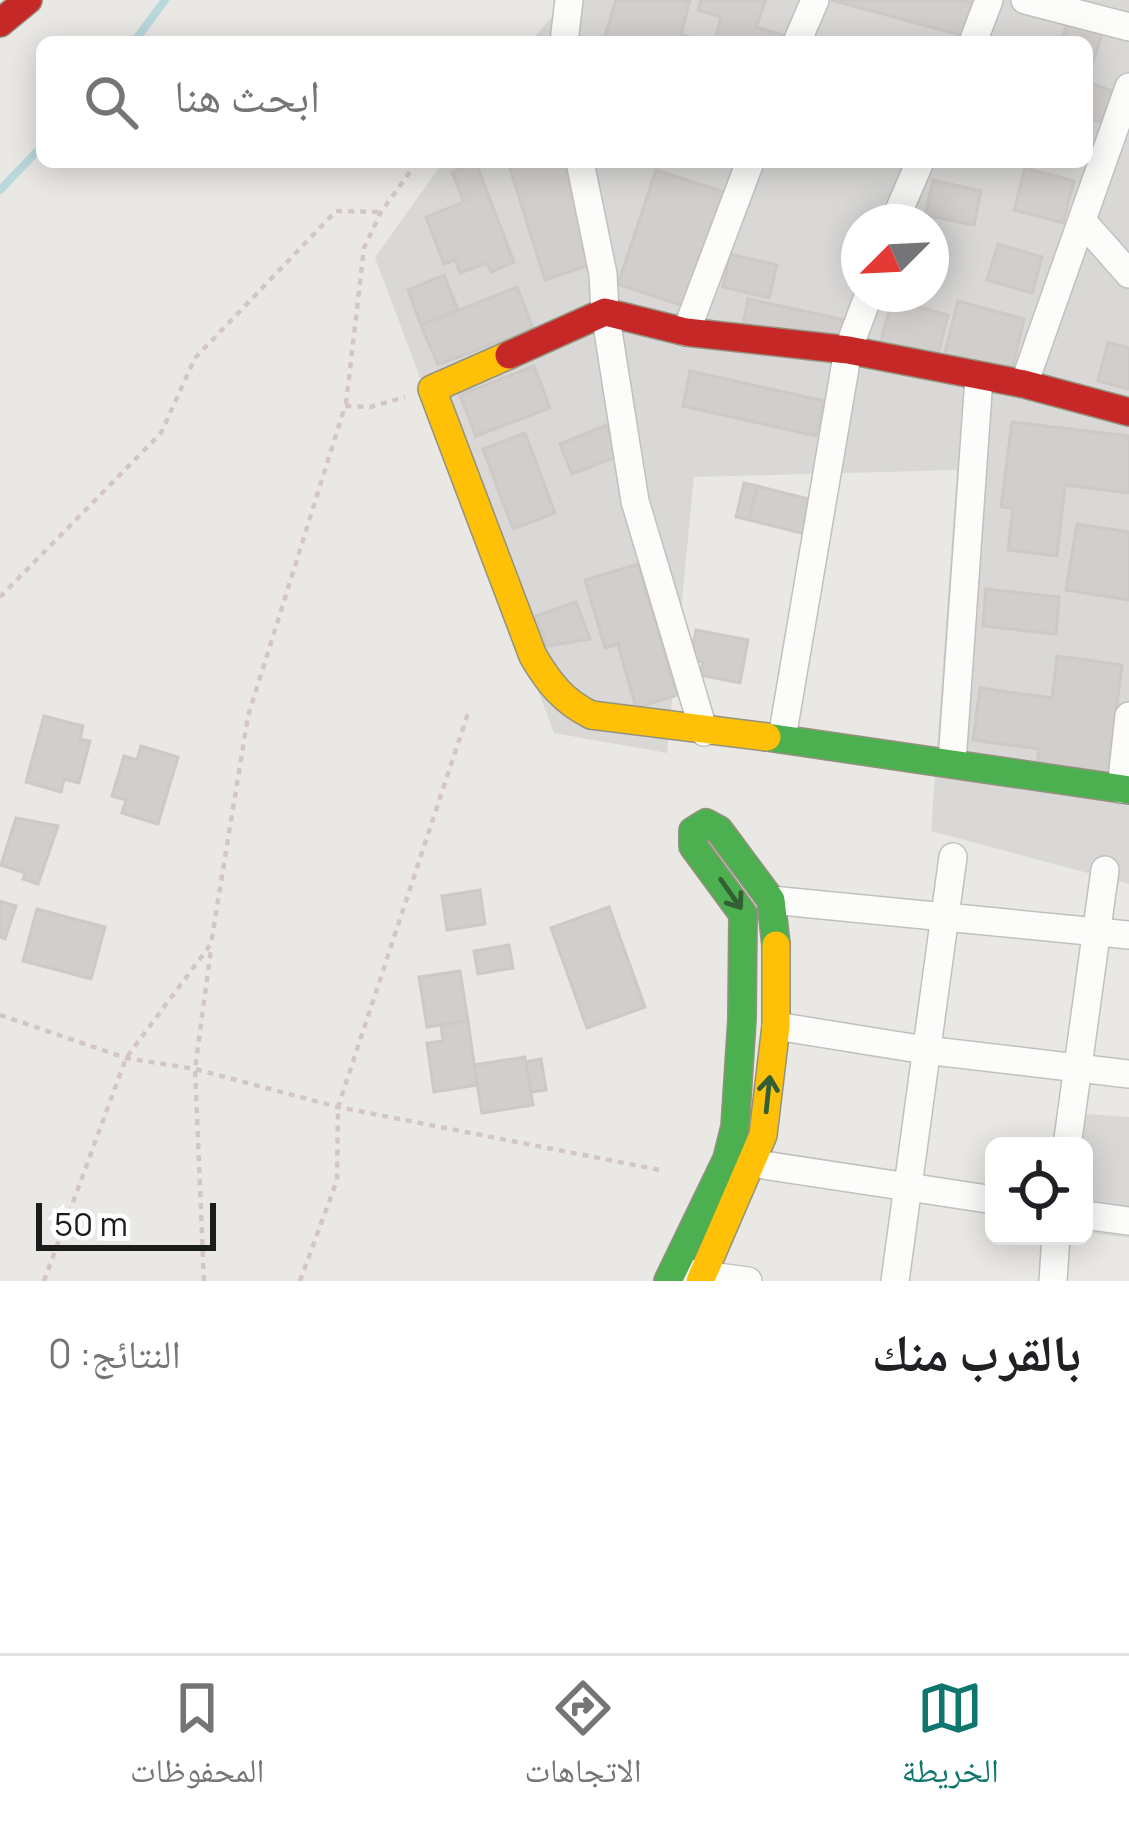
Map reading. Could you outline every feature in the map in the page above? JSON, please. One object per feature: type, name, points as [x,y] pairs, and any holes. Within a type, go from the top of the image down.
[{"type":"street","points":[[0,23],[28,0]]},
{"type":"street","points":[[566,36],[569,0]]},
{"type":"street","points":[[800,36],[815,0]]},
{"type":"street","points":[[975,36],[989,0]]},
{"type":"street","points":[[1025,0],[1129,27]]},
{"type":"street","points":[[1024,384],[1129,87]]},
{"type":"street","points":[[581,168],[603,274],[635,501],[704,732]]},
{"type":"street","points":[[686,332],[748,168]]},
{"type":"street","points":[[902,204],[917,168]]},
{"type":"street","points":[[1083,222],[1129,274]]},
{"type":"street","points":[[1129,412],[1024,384],[848,350],[686,332],[605,312],[432,389],[533,656],[568,704],[591,715],[1125,789],[1129,716]]},
{"type":"street","points":[[782,738],[848,350],[862,312]]},
{"type":"street","points":[[952,762],[980,377]]},
{"type":"street","points":[[740,1161],[737,1109],[743,914],[693,846],[691,838],[698,825],[719,830],[771,900],[776,919],[776,1026],[766,1118],[740,1161],[686,1277],[748,1281]]},
{"type":"street","points":[[896,1281],[953,857]]},
{"type":"street","points":[[1068,1137],[1106,870]]},
{"type":"street","points":[[771,900],[1129,935]]},
{"type":"street","points":[[776,1026],[925,1050],[1129,1074]]},
{"type":"street","points":[[740,1161],[985,1198]]},
{"type":"street","points":[[1093,1216],[1129,1221]]},
{"type":"street","points":[[1053,1281],[1056,1245]]},
{"type":"path","points":[[204,1281],[195,1069],[248,716],[345,406],[364,248],[381,212],[413,168]]},
{"type":"path","points":[[0,597],[161,433],[195,358],[336,212],[381,212]]},
{"type":"path","points":[[345,406],[370,407],[432,389]]},
{"type":"path","points":[[300,1281],[337,1180],[338,1108],[469,713]]},
{"type":"path","points":[[44,1281],[126,1058],[212,944]]},
{"type":"path","points":[[0,1015],[126,1058],[195,1069],[338,1108],[660,1170]]},
{"type":"shaded area","points":[[567,0],[1129,0],[1129,884],[931,831],[957,470],[694,477],[667,753],[554,733],[375,258],[439,168],[1093,168],[1093,36],[535,36]]},
{"type":"shaded area","points":[[1058,1112],[1129,1117],[1129,1238],[1093,1233],[1093,1137],[1055,1137]]},
{"type":"building","points":[[616,0],[690,0],[681,34],[686,36],[605,36]]},
{"type":"building","points":[[701,0],[766,0],[756,27],[786,36],[716,36],[721,17],[698,10]]},
{"type":"building","points":[[831,0],[962,0],[973,3],[964,36]]},
{"type":"building","points":[[1071,13],[1105,25],[1093,63],[1093,36],[1063,36]]},
{"type":"building","points":[[1093,84],[1114,92],[1103,123],[1093,120]]},
{"type":"building","points":[[478,168],[514,262],[491,272],[487,263],[460,273],[455,260],[444,264],[426,217],[464,202],[452,172]]},
{"type":"building","points":[[510,168],[569,168],[594,263],[545,280]]},
{"type":"building","points":[[1025,168],[1074,181],[1063,223],[1014,210]]},
{"type":"building","points":[[656,170],[724,192],[686,307],[618,284]]},
{"type":"building","points":[[933,180],[981,191],[974,225],[949,220],[949,204],[928,204]]},
{"type":"building","points":[[998,244],[1042,257],[1032,293],[987,280]]},
{"type":"building","points":[[730,254],[777,265],[769,298],[723,287]]},
{"type":"building","points":[[444,275],[458,310],[421,325],[408,290]]},
{"type":"building","points":[[517,287],[533,328],[438,365],[421,325]]},
{"type":"building","points":[[748,299],[849,321],[843,347],[743,325]]},
{"type":"building","points":[[958,301],[1024,319],[1010,378],[943,360]]},
{"type":"building","points":[[889,312],[948,315],[935,366],[878,351]]},
{"type":"building","points":[[1108,342],[1129,348],[1129,389],[1098,381]]},
{"type":"building","points":[[534,366],[550,408],[476,436],[460,395]]},
{"type":"building","points":[[690,371],[824,401],[816,436],[683,406]]},
{"type":"building","points":[[1012,422],[1129,436],[1129,493],[1065,485],[1057,556],[1008,550],[1013,508],[1001,507]]},
{"type":"building","points":[[606,425],[619,456],[572,474],[560,444]]},
{"type":"building","points":[[525,433],[555,513],[513,529],[483,449]]},
{"type":"building","points":[[744,483],[757,486],[749,520],[736,517]]},
{"type":"building","points":[[757,486],[813,500],[805,534],[749,520]]},
{"type":"building","points":[[1077,524],[1129,532],[1129,600],[1066,590]]},
{"type":"building","points":[[638,564],[677,695],[636,708],[618,644],[605,648],[585,580]]},
{"type":"building","points":[[986,589],[1059,597],[1056,634],[983,626]]},
{"type":"building","points":[[576,602],[590,639],[547,646],[536,616]]},
{"type":"building","points":[[696,630],[748,640],[740,683],[700,675],[703,662],[690,659]]},
{"type":"building","points":[[1057,656],[1122,665],[1108,776],[1037,766],[1039,749],[973,740],[980,688],[1052,698]]},
{"type":"building","points":[[44,716],[83,726],[80,739],[90,741],[79,783],[64,779],[61,792],[26,782]]},
{"type":"building","points":[[141,746],[178,757],[158,824],[122,813],[126,800],[112,796],[124,756],[137,760]]},
{"type":"building","points":[[16,818],[58,826],[38,884],[23,879],[25,873],[1,865]]},
{"type":"building","points":[[480,890],[485,924],[447,930],[442,896]]},
{"type":"building","points":[[0,901],[16,906],[5,939],[0,937]]},
{"type":"building","points":[[609,907],[645,1007],[587,1028],[551,928]]},
{"type":"building","points":[[37,909],[105,927],[91,979],[23,961]]},
{"type":"building","points":[[509,945],[513,968],[478,974],[474,951]]},
{"type":"building","points":[[460,971],[468,1021],[427,1027],[419,977]]},
{"type":"building","points":[[468,1021],[477,1085],[434,1092],[427,1043],[443,1041],[441,1025]]},
{"type":"building","points":[[525,1057],[533,1105],[482,1113],[474,1065]]},
{"type":"building","points":[[541,1059],[546,1090],[531,1092],[526,1062]]},
{"type":"waterway","points":[[138,36],[165,0]]},
{"type":"waterway","points":[[0,190],[36,152]]},
{"type":"traffic: fast","points":[[767,737],[1129,790]]},
{"type":"traffic: fast","points":[[668,1281],[727,1159],[735,1127],[742,1019],[743,914],[693,846],[693,831],[706,823],[719,830],[771,900],[776,945]]},
{"type":"traffic: slow","points":[[509,355],[432,389],[533,656],[545,675],[591,715],[767,737]]},
{"type":"traffic: slow","points":[[700,1281],[763,1135],[776,1026],[776,945]]},
{"type":"traffic: jam","points":[[0,23],[28,0]]},
{"type":"traffic: jam","points":[[509,355],[605,312],[686,332],[848,350],[1024,384],[1129,412]]}]
